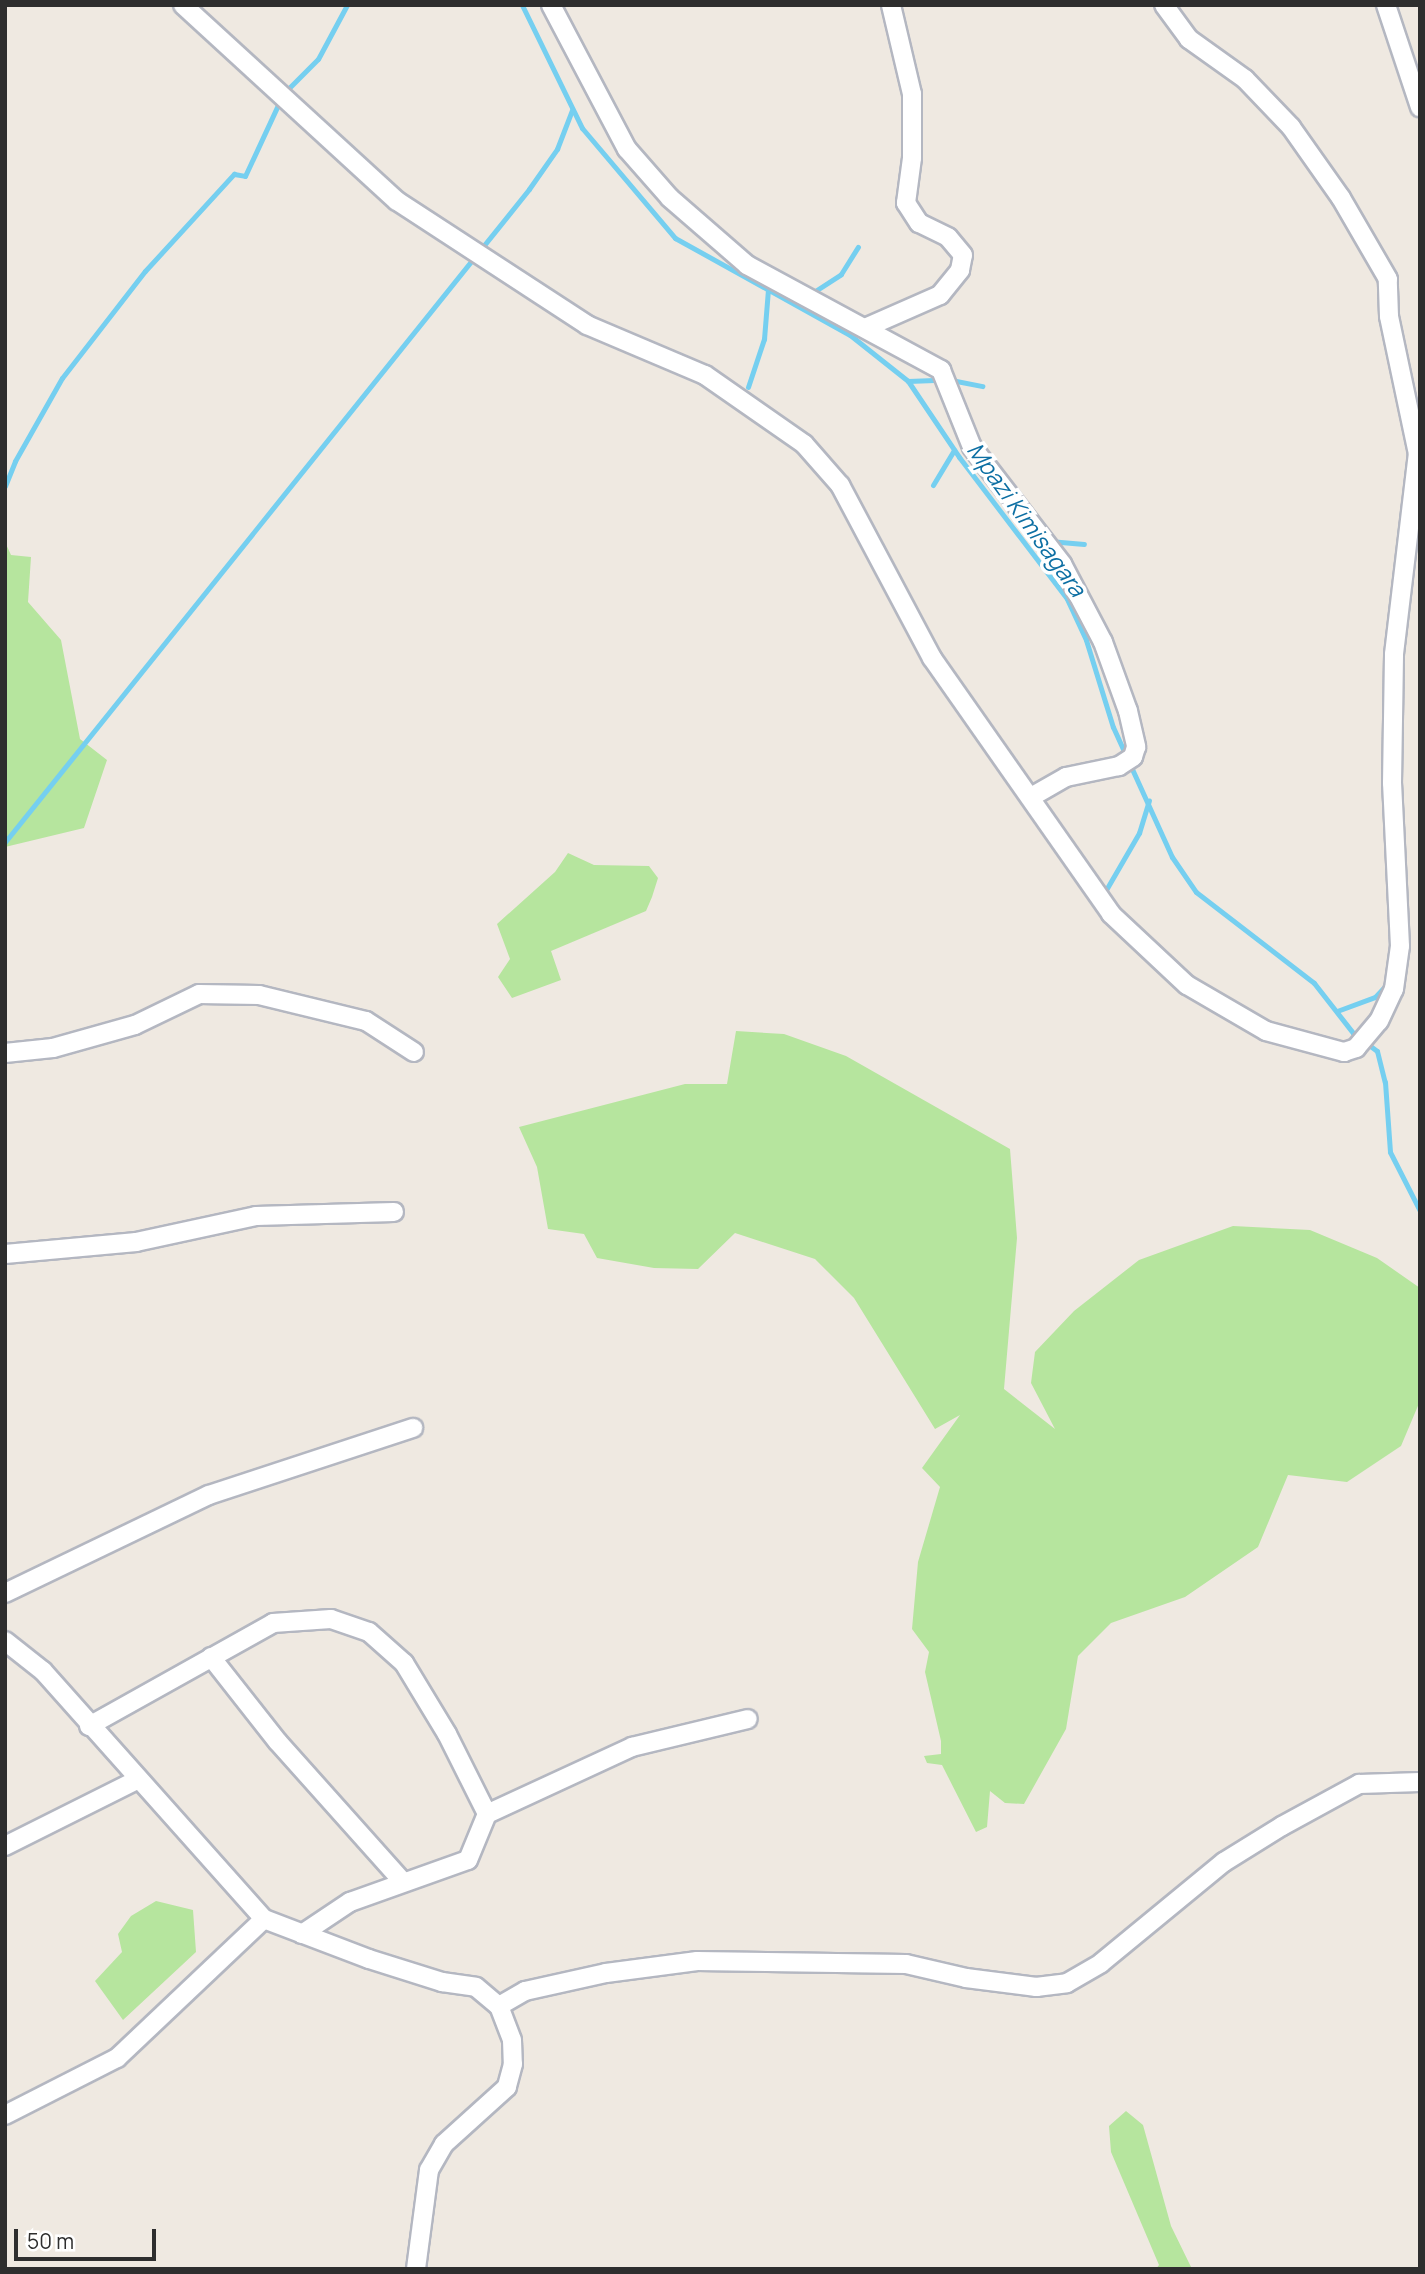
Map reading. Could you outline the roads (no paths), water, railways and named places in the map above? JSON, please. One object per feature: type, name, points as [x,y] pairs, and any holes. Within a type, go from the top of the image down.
[{"type":"street","points":[[183,5],[397,201],[587,325],[705,375],[804,444],[840,485],[932,658],[1111,914],[1187,985],[1266,1031],[1326,1049],[1356,1048],[1370,1034],[1394,989],[1400,946],[1392,783],[1394,654],[1418,454],[1388,316],[1388,279],[1341,198],[1291,127],[1245,79],[1189,39],[1164,5]]},
{"type":"street","points":[[551,5],[627,149],[670,198],[747,265],[798,296],[865,328],[941,370],[972,447],[1062,564],[1115,672],[1128,710],[1133,757],[1119,765],[1066,777],[1031,797]]},
{"type":"street","points":[[865,328],[940,295],[960,270],[963,255],[948,237],[919,223],[906,203],[912,158],[912,94],[891,5]]},
{"type":"street","points":[[1386,5],[1420,107]]},
{"type":"street","points":[[5,1053],[53,1048],[135,1025],[199,994],[259,995],[366,1021],[414,1052]]},
{"type":"street","points":[[5,1254],[136,1242],[256,1216],[394,1212]]},
{"type":"street","points":[[5,1593],[209,1495],[413,1428]]},
{"type":"street","points":[[89,1727],[273,1623],[331,1619],[369,1632],[404,1663],[447,1734],[487,1814]]},
{"type":"street","points":[[5,1641],[43,1671],[136,1780],[264,1919],[442,1982],[476,1987],[499,2006],[512,2040],[513,2064],[507,2087],[444,2144],[429,2170],[416,2269]]},
{"type":"street","points":[[211,1657],[278,1742],[403,1882]]},
{"type":"street","points":[[302,1934],[350,1902],[468,1860],[487,1814],[632,1747],[748,1719]]},
{"type":"street","points":[[5,1846],[136,1780]]},
{"type":"street","points":[[499,2006],[525,1991],[606,1973],[697,1961],[906,1964],[966,1978],[1037,1987],[1067,1983],[1101,1963],[1224,1863],[1282,1826],[1359,1784],[1420,1782]]},
{"type":"street","points":[[5,2115],[117,2058],[264,1919]]},
{"type":"waterway","points":[[5,486],[15,461],[62,378],[145,271],[234,174],[245,176],[283,94],[318,59],[347,5]]},
{"type":"waterway","name":"Mpazi Kimisagara","points":[[522,5],[582,128],[675,238],[850,335],[908,381],[959,457],[1067,599],[1086,640],[1113,727],[1172,857],[1196,892],[1314,983],[1353,1033],[1377,1051],[1385,1082],[1390,1152],[1420,1211]]},
{"type":"waterway","points":[[5,842],[529,189],[557,149],[572,110]]},
{"type":"waterway","points":[[809,295],[841,274],[858,247]]},
{"type":"waterway","points":[[748,387],[764,339],[768,289]]},
{"type":"waterway","points":[[908,381],[941,380]]},
{"type":"waterway","points":[[951,380],[982,386]]},
{"type":"waterway","points":[[933,485],[954,450]]},
{"type":"waterway","points":[[1049,541],[1084,544]]},
{"type":"waterway","points":[[1103,895],[1139,833],[1149,801]]},
{"type":"waterway","points":[[1337,1011],[1375,997],[1386,985]]}]
